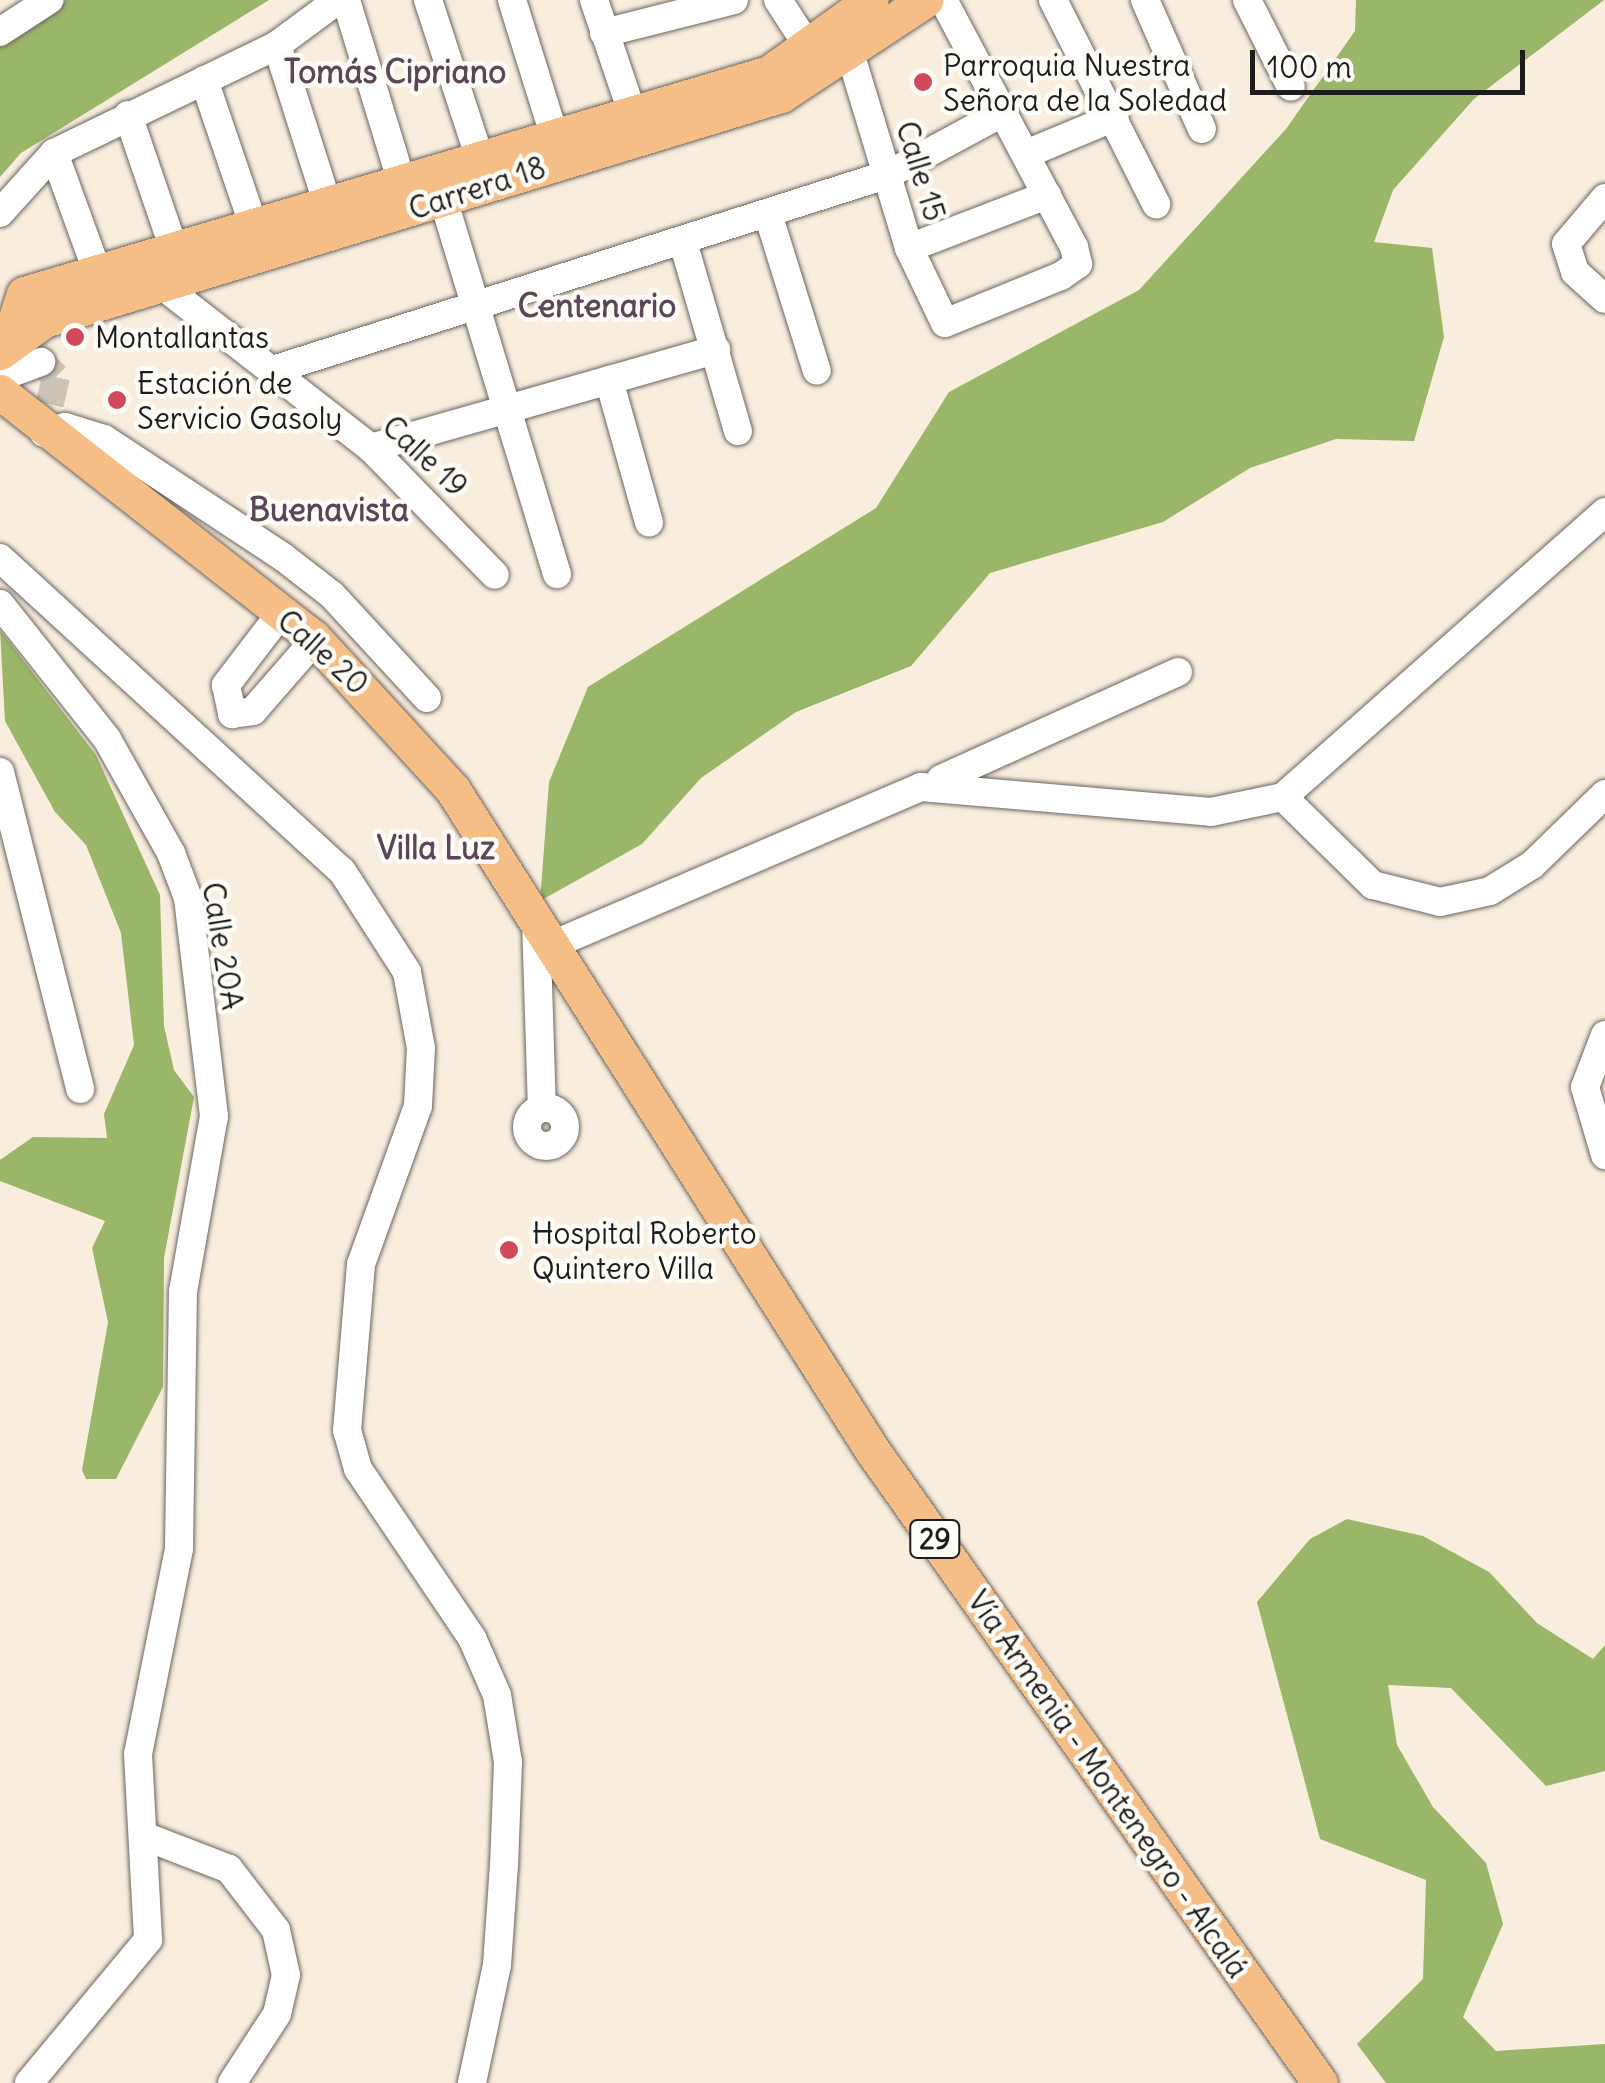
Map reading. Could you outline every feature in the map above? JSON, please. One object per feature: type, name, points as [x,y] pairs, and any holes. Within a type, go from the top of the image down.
[{"type":"main road","name":"Carrera 18","points":[[5,345],[160,283],[426,186],[480,159],[770,72],[809,48],[871,0]]},
{"type":"main road","name":"Carrera 18","points":[[5,345],[24,294],[328,206],[426,186],[781,96],[851,56],[925,0]]},
{"type":"main road","name":"Calle 20","points":[[0,392],[43,433],[315,640],[444,778],[535,914],[571,982]]},
{"type":"main road","name":"Vía Armenia - Montenegro - Alcalá","points":[[571,982],[872,1450],[1320,2083]]},
{"type":"street","points":[[0,32],[49,0]]},
{"type":"street","points":[[0,213],[54,153],[128,114],[276,46],[338,0]]},
{"type":"street","points":[[346,0],[473,304],[557,574]]},
{"type":"street","points":[[428,0],[480,159]]},
{"type":"street","points":[[512,0],[554,135]]},
{"type":"street","points":[[594,0],[632,112]]},
{"type":"street","points":[[604,33],[734,0]]},
{"type":"street","points":[[778,0],[809,48]]},
{"type":"street","points":[[910,248],[1047,195],[942,0]]},
{"type":"street","points":[[1053,0],[1156,204]]},
{"type":"street","points":[[1144,0],[1202,129]]},
{"type":"street","points":[[1247,0],[1291,86]]},
{"type":"street","points":[[276,46],[328,206]]},
{"type":"street","name":"Calle 15","points":[[851,56],[910,248],[944,324],[956,325],[1078,264],[1047,195]]},
{"type":"street","points":[[204,80],[254,227]]},
{"type":"street","points":[[272,370],[889,174],[1004,112]]},
{"type":"street","points":[[128,114],[174,248]]},
{"type":"street","points":[[1026,154],[1115,117]]},
{"type":"street","points":[[54,153],[97,270]]},
{"type":"street","points":[[1605,198],[1566,244],[1575,272],[1605,299]]},
{"type":"street","points":[[768,214],[817,371]]},
{"type":"street","points":[[683,242],[738,431]]},
{"type":"street","name":"Calle 19","points":[[160,283],[371,448],[495,575]]},
{"type":"street","points":[[371,448],[501,404],[609,380],[716,350]]},
{"type":"street","points":[[0,377],[41,362]]},
{"type":"street","points":[[609,380],[649,522]]},
{"type":"street","points":[[43,433],[65,427],[104,438],[283,557],[332,595],[426,698]]},
{"type":"street","points":[[921,787],[1211,812],[1283,797],[1605,512]]},
{"type":"street","points":[[0,558],[342,871],[407,972],[421,1048],[418,1106],[361,1264],[347,1430],[358,1470],[472,1638],[496,1695],[508,1762],[504,1865],[497,1965],[472,2083]]},
{"type":"street","name":"Calle 20A","points":[[0,604],[107,739],[188,898],[214,1116],[183,1291],[179,1548],[138,1754],[148,1940],[29,2083]]},
{"type":"street","points":[[281,613],[226,685],[232,714],[253,712],[315,640]]},
{"type":"street","points":[[552,945],[1178,672]]},
{"type":"street","points":[[0,772],[8,822],[80,1089]]},
{"type":"street","points":[[1283,797],[1373,885],[1440,902],[1490,892],[1532,864],[1605,794]]},
{"type":"street","points":[[535,914],[542,1108]]},
{"type":"street","points":[[539,1017],[571,982]]},
{"type":"street","points":[[1605,1035],[1585,1087],[1605,1155]]},
{"type":"street","points":[[144,1836],[229,1869],[276,1930],[286,1975],[277,2014],[232,2083]]},
{"type":"green space","points":[[66,0],[269,0],[21,153],[0,177],[0,42]]},
{"type":"green space","points":[[1356,0],[1604,0],[1474,99],[1393,190],[1374,242],[1432,248],[1444,337],[1414,441],[1336,439],[1250,468],[1163,522],[990,573],[911,666],[796,712],[701,778],[642,844],[540,901],[549,782],[588,687],[876,508],[949,392],[1139,290],[1286,129],[1355,31]]},
{"type":"green space","points":[[0,630],[96,755],[160,895],[164,1026],[174,1070],[194,1097],[164,1258],[163,1387],[116,1479],[86,1479],[82,1470],[108,1322],[92,1248],[105,1221],[0,1181],[0,1160],[33,1137],[107,1138],[104,1114],[134,1045],[121,933],[86,845],[55,812],[5,721]]},
{"type":"green space","points":[[1347,1519],[1423,1536],[1489,1572],[1537,1623],[1593,1659],[1605,1645],[1605,1771],[1546,1786],[1451,1688],[1388,1685],[1397,1745],[1433,1807],[1486,1863],[1503,1924],[1463,2017],[1496,2051],[1605,2044],[1605,2083],[1386,2083],[1357,2044],[1423,1979],[1426,1880],[1320,1839],[1257,1602],[1310,1539]]},
{"type":"tunnel","points":[[41,362],[56,377],[43,433]]},
{"type":"place","name":"Parroquia Nuestra Señora de la Soledad","points":[[923,82]]},
{"type":"place","name":"Montallantas","points":[[75,337]]},
{"type":"place","name":"Estación de Servicio Gasoly","points":[[117,400]]},
{"type":"place","name":"Hospital Roberto Quintero Villa","points":[[509,1250]]},
{"type":"district","name":"Tomás Cipriano","points":[[395,72]]},
{"type":"district","name":"Centenario","points":[[597,306]]},
{"type":"district","name":"Buenavista","points":[[329,510]]},
{"type":"district","name":"Villa Luz","points":[[436,848]]}]
